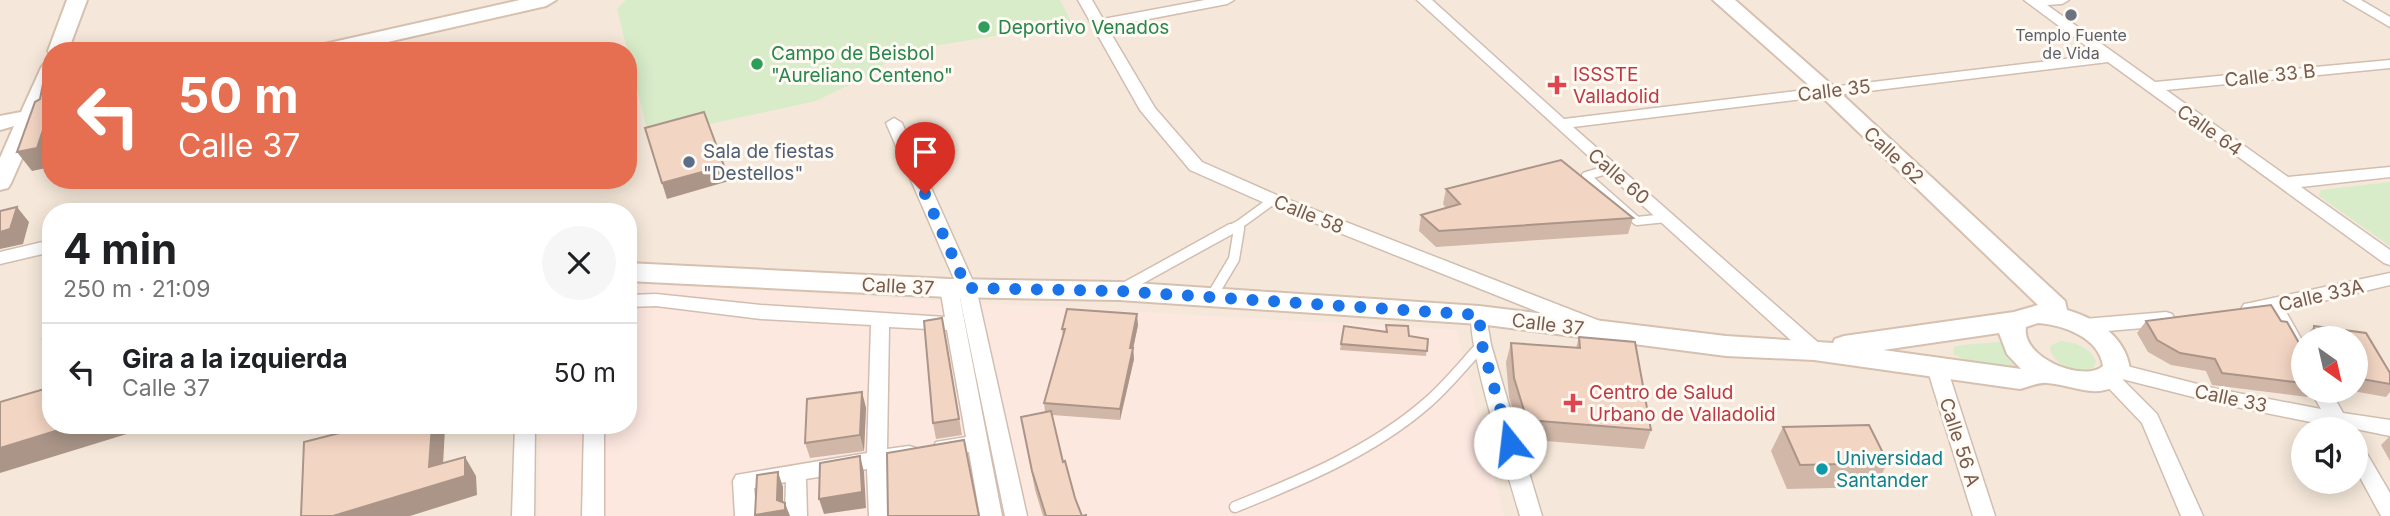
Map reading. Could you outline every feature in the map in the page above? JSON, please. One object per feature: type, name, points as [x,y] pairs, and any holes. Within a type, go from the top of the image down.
[{"type":"street","points":[[61,42],[77,0]]},
{"type":"street","points":[[358,42],[521,3],[546,0]]},
{"type":"street","name":"Calle 58","points":[[1085,0],[1148,110],[1196,166],[1273,200],[1609,332]]},
{"type":"street","points":[[1098,24],[1227,0]]},
{"type":"street","name":"Calle 60","points":[[1424,0],[1814,350]]},
{"type":"street","name":"Calle 62","points":[[1723,0],[1825,90],[2056,307],[2052,315]]},
{"type":"street","points":[[2032,1],[2062,0]]},
{"type":"street","points":[[2351,0],[2390,23]]},
{"type":"street","name":"Calle 64","points":[[2032,1],[2390,259]]},
{"type":"street","name":"Calle 35","points":[[1560,124],[2108,58]]},
{"type":"street","name":"Calle 33 B","points":[[2149,87],[2390,64]]},
{"type":"street","points":[[0,183],[42,86]]},
{"type":"street","points":[[0,123],[42,113]]},
{"type":"street","points":[[894,123],[958,288],[1016,516]]},
{"type":"street","points":[[2285,183],[2390,172]]},
{"type":"street","points":[[0,258],[42,248]]},
{"type":"street","name":"Calle 37","points":[[637,272],[958,288],[1119,291],[1479,315],[1726,346],[1814,350],[2020,379],[2045,373]]},
{"type":"street","name":"Calle 33A","points":[[2233,311],[2274,306],[2390,279]]},
{"type":"street","points":[[958,288],[956,324],[991,516]]},
{"type":"street","points":[[637,301],[656,300],[880,321],[956,324]]},
{"type":"street","points":[[2274,306],[2291,337]]},
{"type":"street","points":[[1814,350],[2016,321],[2037,314],[2052,315],[2084,326],[2110,347],[2116,359],[2112,374],[2097,382],[2081,383],[2045,373],[2018,352],[2011,330],[2016,321]]},
{"type":"street","points":[[1479,315],[1482,345],[1531,516]]},
{"type":"street","points":[[2084,326],[2178,318]]},
{"type":"street","points":[[879,516],[877,459],[880,321]]},
{"type":"street","name":"Calle 56 A","points":[[1937,368],[1984,516]]},
{"type":"street","points":[[2112,374],[2150,419],[2192,516]]},
{"type":"street","name":"Calle 33","points":[[2112,374],[2305,417]]},
{"type":"street","name":"Calle 33","points":[[2368,427],[2390,428]]},
{"type":"street","points":[[523,516],[525,434]]},
{"type":"street","points":[[593,516],[594,434]]},
{"type":"street","points":[[746,516],[743,481],[978,443]]},
{"type":"street","points":[[796,471],[796,516]]},
{"type":"street","points":[[2368,474],[2390,512]]},
{"type":"lane","points":[[1610,169],[1586,176],[1637,221],[1666,218]]},
{"type":"lane","points":[[1119,291],[1240,224],[1273,200]]},
{"type":"lane","points":[[1211,298],[1234,259],[1240,224]]},
{"type":"lane","points":[[1235,507],[1292,483],[1387,434],[1427,403],[1482,345]]},
{"type":"shaded area","points":[[0,0],[2390,0],[2390,516],[0,516]]},
{"type":"shaded area","points":[[637,284],[1456,330],[1504,516],[538,516],[541,434],[637,434]]},
{"type":"green space","name":"Campo de Beisbol \"Aureliano Centeno\"","points":[[626,0],[1060,0],[1072,23],[898,52],[874,73],[816,101],[649,137],[637,89],[637,42],[625,42],[617,9]]},
{"type":"green space","points":[[2390,182],[2390,246],[2319,196],[2321,190]]},
{"type":"green space","points":[[2010,341],[2025,368],[1969,362],[1953,354],[1954,347],[1962,345]]},
{"type":"green space","points":[[2061,341],[2086,349],[2096,361],[2093,368],[2080,370],[2062,365],[2050,349],[2051,345]]},
{"type":"building","points":[[42,89],[42,133],[37,148],[17,152],[35,102],[40,99]]},
{"type":"building","name":"Sala de fiestas \"Destellos\"","points":[[704,112],[724,166],[662,183],[645,128]]},
{"type":"building","points":[[1561,160],[1633,218],[1439,231],[1421,215],[1460,204],[1446,189]]},
{"type":"building","points":[[17,207],[10,229],[0,232],[0,211]]},
{"type":"building","points":[[2271,305],[2281,321],[2287,322],[2291,329],[2291,382],[2222,373],[2215,359],[2180,353],[2157,340],[2146,321]]},
{"type":"building","points":[[1067,309],[1137,314],[1120,409],[1044,403],[1065,329],[1062,329]]},
{"type":"building","points":[[942,318],[959,419],[933,423],[924,321]]},
{"type":"building","points":[[1386,325],[1408,326],[1409,336],[1428,339],[1427,351],[1341,344],[1344,326],[1387,332]]},
{"type":"building","points":[[2368,336],[2390,373],[2390,384],[2368,380]]},
{"type":"building","name":"Centro de Salud Urbano de Valladolid","points":[[1579,337],[1635,342],[1651,430],[1527,420],[1514,378],[1511,343],[1580,348]]},
{"type":"building","points":[[42,390],[42,434],[46,434],[0,448],[0,402]]},
{"type":"building","points":[[862,392],[860,435],[805,443],[807,399]]},
{"type":"building","points":[[1051,411],[1063,462],[1065,461],[1082,516],[1046,516],[1032,471],[1021,417]]},
{"type":"building","points":[[1869,425],[1888,463],[1800,465],[1783,427]]},
{"type":"building","points":[[336,434],[431,434],[429,467],[465,457],[465,476],[333,516],[301,516],[304,442]]},
{"type":"building","points":[[964,440],[979,516],[888,516],[887,453]]},
{"type":"building","points":[[860,456],[862,492],[819,499],[820,463]]},
{"type":"building","points":[[778,472],[777,500],[785,503],[785,510],[755,515],[757,475]]},
{"type":"place","name":"Templo Fuente de Vida","points":[[2071,15]]},
{"type":"place","name":"Deportivo Venados","points":[[984,27]]},
{"type":"place","name":"Campo de Beisbol \"Aureliano Centeno\"","points":[[757,64]]},
{"type":"place","name":"ISSSTE Valladolid","points":[[1557,85]]},
{"type":"place","name":"Sala de fiestas \"Destellos\"","points":[[689,162]]},
{"type":"place","name":"Centro de Salud Urbano de Valladolid","points":[[1573,403]]},
{"type":"place","name":"Universidad Santander","points":[[1822,469]]},
{"type":"route","points":[[925,194],[967,288],[1119,291],[1479,315],[1482,345],[1510,443]]}]
